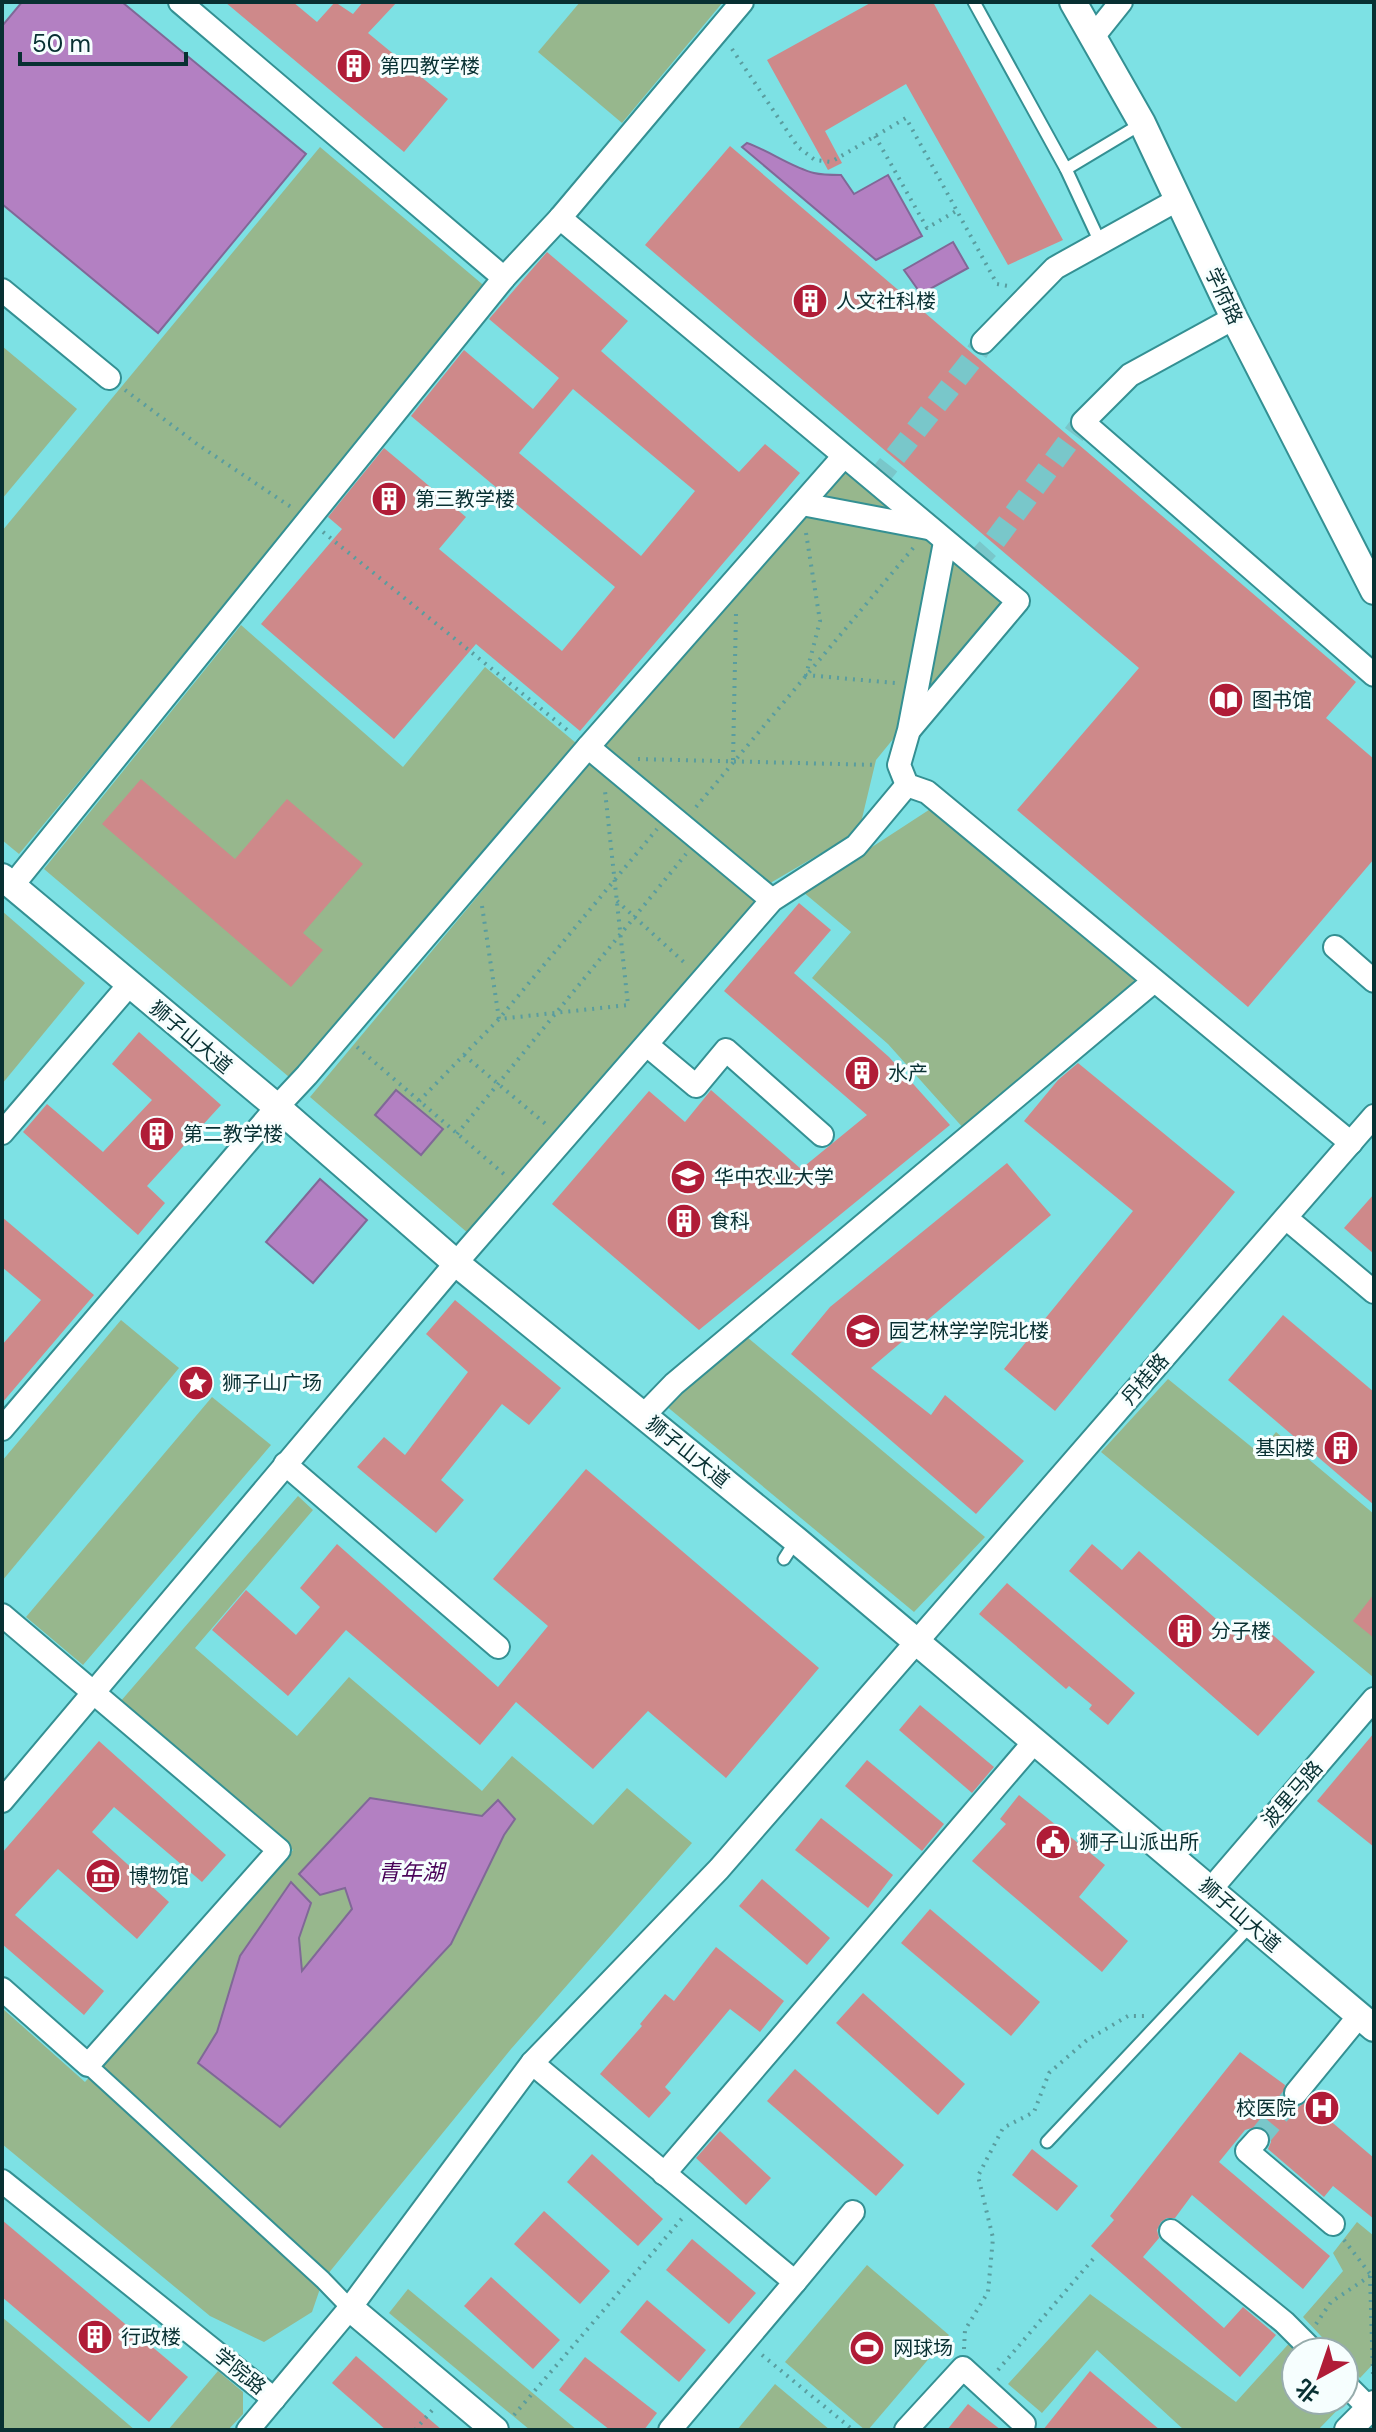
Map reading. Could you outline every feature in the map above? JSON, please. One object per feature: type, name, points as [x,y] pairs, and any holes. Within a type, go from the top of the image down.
[{"type":"street","points":[[180,2],[504,278]]},
{"type":"street","points":[[7,881],[295,537],[504,278],[560,218],[742,2]]},
{"type":"street","name":"学府路","points":[[1073,2],[1142,123],[1234,318],[1374,591]]},
{"type":"street","points":[[1093,37],[1121,2]]},
{"type":"street","points":[[983,342],[1055,268],[1179,199]]},
{"type":"street","points":[[560,218],[1018,601],[909,730]]},
{"type":"street","points":[[2,290],[109,378]]},
{"type":"street","points":[[1234,318],[1130,375],[1083,422],[1374,675]]},
{"type":"street","points":[[2,1429],[478,876],[595,753],[737,579],[843,457]]},
{"type":"street","points":[[802,504],[937,536]]},
{"type":"street","points":[[2,1801],[456,1263],[772,900],[856,846],[903,775],[937,536]]},
{"type":"street","points":[[595,753],[772,900]]},
{"type":"street","points":[[903,775],[1351,1143]]},
{"type":"street","name":"狮子山大道","points":[[7,881],[277,1107],[456,1263],[643,1416],[790,1549],[917,1642],[1367,2022]]},
{"type":"street","points":[[1335,947],[1374,981]]},
{"type":"street","points":[[643,1416],[674,1384],[1154,981]]},
{"type":"street","points":[[2,1133],[129,985]]},
{"type":"street","points":[[647,1045],[696,1086],[726,1050],[822,1135]]},
{"type":"street","name":"丹桂路","points":[[532,2063],[719,1869],[1374,1116]]},
{"type":"street","points":[[1286,1218],[1374,1292]]},
{"type":"street","points":[[285,1464],[498,1647]]},
{"type":"street","points":[[2,1615],[279,1850],[88,2065]]},
{"type":"street","name":"波里马路","points":[[1211,1889],[1374,1699]]},
{"type":"street","points":[[664,2174],[1035,1741]]},
{"type":"street","points":[[2,1989],[350,2308],[503,2424]]},
{"type":"street","points":[[1296,2093],[1367,2022]]},
{"type":"street","points":[[532,2063],[795,2282]]},
{"type":"street","name":"学院路","points":[[2,2181],[274,2399],[350,2308],[532,2063]]},
{"type":"street","points":[[1257,2140],[1247,2151],[1333,2224]]},
{"type":"street","points":[[670,2430],[853,2212]]},
{"type":"street","points":[[1171,2231],[1298,2336]]},
{"type":"street","points":[[906,2430],[963,2368],[1024,2424]]},
{"type":"street","points":[[248,2430],[274,2399]]},
{"type":"street","points":[[1348,2430],[1372,2406]]},
{"type":"lane","points":[[974,2],[1066,169],[1100,242]]},
{"type":"lane","points":[[1066,169],[1142,123]]},
{"type":"lane","points":[[1047,2142],[1251,1925]]},
{"type":"path","points":[[719,30],[798,147],[815,160],[831,162],[906,118],[997,284],[1031,294]]},
{"type":"path","points":[[875,136],[927,228],[956,211]]},
{"type":"path","points":[[109,378],[197,444],[307,519],[595,753],[903,775]]},
{"type":"path","points":[[802,504],[820,621],[806,675]]},
{"type":"path","points":[[419,1101],[499,1019],[615,882],[733,762],[806,675],[937,536]]},
{"type":"path","points":[[733,762],[737,579]]},
{"type":"path","points":[[806,675],[918,685]]},
{"type":"path","points":[[499,1019],[628,1005],[615,882],[595,753]]},
{"type":"path","points":[[457,1134],[699,839]]},
{"type":"path","points":[[478,876],[499,1019]]},
{"type":"path","points":[[617,901],[703,980]]},
{"type":"path","points":[[342,1034],[522,1190]]},
{"type":"path","points":[[464,1055],[565,1140]]},
{"type":"path","points":[[503,2424],[697,2201]]},
{"type":"path","points":[[1333,2224],[1372,2278],[1373,2375]]},
{"type":"path","points":[[983,2387],[1094,2258]]},
{"type":"path","points":[[1314,2336],[1331,2302],[1372,2278]]},
{"type":"path","points":[[746,2341],[853,2430]]},
{"type":"shaded area","name":"华中农业大学","points":[[2,2],[1374,2],[1374,2430],[2,2430]]},
{"type":"green space","points":[[580,2],[723,2],[622,123],[538,52]]},
{"type":"green space","points":[[320,147],[488,289],[19,854],[2,840],[2,531]]},
{"type":"green space","points":[[2,346],[77,409],[2,499]]},
{"type":"green space","points":[[843,469],[1004,603],[876,760],[859,831],[772,882],[469,1234],[310,1097],[604,745]]},
{"type":"green space","points":[[241,625],[403,767],[485,667],[576,743],[289,1077],[44,869]]},
{"type":"green space","points":[[938,804],[1142,980],[965,1130],[888,1044],[812,978],[851,932],[803,892]]},
{"type":"green space","points":[[2,911],[85,983],[2,1084]]},
{"type":"green space","points":[[121,1320],[179,1368],[2,1581],[2,1461]]},
{"type":"green space","points":[[747,1337],[985,1537],[914,1612],[665,1405]]},
{"type":"green space","points":[[1168,1379],[1259,1453],[1276,1432],[1374,1514],[1373,1677],[1101,1452]]},
{"type":"green space","points":[[212,1397],[271,1445],[83,1665],[26,1617]]},
{"type":"green space","points":[[298,1496],[313,1510],[195,1648],[297,1736],[349,1677],[482,1791],[512,1756],[593,1825],[627,1788],[692,1843],[511,2049],[323,2280],[312,2312],[264,2342],[210,2316],[2,2144],[2,2008],[85,2082],[293,1850],[120,1702]]},
{"type":"green space","points":[[1357,2222],[1374,2236],[1374,2363],[1360,2378],[1360,2336],[1321,2336],[1303,2317],[1343,2271],[1333,2253]]},
{"type":"green space","name":"网球场","points":[[867,2265],[949,2335],[865,2430],[785,2362]]},
{"type":"green space","points":[[408,2289],[577,2430],[530,2430],[389,2313]]},
{"type":"green space","points":[[1090,2294],[1236,2402],[1280,2353],[1280,2416],[1332,2416],[1318,2430],[1184,2430],[1097,2350],[1042,2413],[1008,2384]]},
{"type":"green space","points":[[2,2317],[135,2430],[2,2430]]},
{"type":"green space","points":[[218,2371],[243,2392],[243,2414],[228,2430],[168,2430]]},
{"type":"green space","points":[[775,2384],[830,2430],[737,2430]]},
{"type":"water","points":[[22,2],[122,2],[306,154],[158,333],[2,204],[2,26]]},
{"type":"water","points":[[747,143],[805,170],[841,175],[854,194],[888,175],[922,236],[876,260],[742,147]]},
{"type":"water","points":[[953,242],[968,268],[921,294],[904,270]]},
{"type":"water","points":[[396,1090],[443,1129],[421,1155],[375,1115]]},
{"type":"water","points":[[320,1179],[367,1220],[313,1283],[266,1242]]},
{"type":"water","name":"青年湖","points":[[370,1798],[482,1816],[498,1800],[515,1819],[504,1835],[451,1944],[280,2127],[198,2063],[217,2032],[240,1956],[291,1882],[311,1903],[299,1938],[302,1971],[352,1909],[345,1888],[320,1895],[299,1874]]},
{"type":"building","name":"第四教学楼","points":[[225,2],[293,2],[317,22],[335,2],[353,14],[363,2],[397,2],[368,33],[448,99],[404,152]]},
{"type":"building","points":[[872,2],[933,2],[1063,240],[1008,265],[906,84],[825,131],[842,163],[828,170],[767,60]]},
{"type":"building","name":"图书馆","points":[[730,146],[1356,682],[1326,718],[1374,759],[1374,859],[1248,1007],[1017,810],[1139,668],[645,245]]},
{"type":"building","name":"第三教学楼","points":[[547,252],[628,321],[601,351],[739,472],[765,444],[800,473],[580,731],[476,644],[394,739],[261,624],[342,529],[328,517],[384,448],[466,517],[439,549],[562,651],[615,587],[411,416],[464,350],[533,409],[559,378],[489,319]],"holes":[[[573,389],[695,491],[641,556],[519,453]]]},
{"type":"building","points":[[141,779],[235,859],[287,799],[363,864],[303,933],[323,950],[291,987],[102,824]]},
{"type":"building","points":[[799,903],[831,930],[794,973],[889,1057],[950,1125],[699,1330],[552,1204],[649,1091],[685,1122],[711,1090],[801,1169],[867,1115],[724,991]]},
{"type":"building","name":"第二教学楼","points":[[139,1032],[221,1105],[147,1186],[165,1203],[138,1235],[23,1132],[47,1104],[103,1152],[152,1100],[112,1064]]},
{"type":"building","points":[[1078,1063],[1235,1192],[1055,1411],[1004,1369],[1133,1211],[1024,1121],[1058,1080]]},
{"type":"building","name":"园艺林学学院北楼","points":[[1007,1163],[1051,1215],[871,1368],[931,1415],[945,1395],[1024,1461],[976,1514],[791,1354],[830,1307]]},
{"type":"building","points":[[1374,1194],[1374,1254],[1344,1228]]},
{"type":"building","points":[[2,1217],[94,1295],[2,1403],[2,1345],[41,1300],[2,1267]]},
{"type":"building","points":[[455,1300],[561,1388],[529,1425],[502,1404],[441,1480],[464,1500],[436,1533],[357,1467],[384,1437],[405,1455],[468,1372],[426,1334]]},
{"type":"building","name":"基因楼","points":[[1283,1315],[1374,1392],[1374,1505],[1228,1380]]},
{"type":"building","points":[[586,1469],[819,1668],[726,1778],[648,1711],[593,1769],[516,1702],[480,1745],[346,1630],[288,1696],[212,1630],[246,1590],[296,1635],[320,1607],[300,1588],[337,1544],[498,1687],[548,1626],[493,1579]]},
{"type":"building","name":"分子楼","points":[[1092,1544],[1122,1570],[1139,1551],[1241,1641],[1258,1622],[1315,1672],[1258,1736],[1069,1571]]},
{"type":"building","points":[[1007,1583],[1135,1693],[1108,1725],[1089,1709],[1092,1705],[1069,1686],[1066,1689],[979,1614]]},
{"type":"building","points":[[1374,1594],[1374,1638],[1353,1621]]},
{"type":"building","points":[[920,1705],[994,1767],[972,1793],[899,1730]]},
{"type":"building","points":[[1374,1733],[1374,1847],[1317,1801]]},
{"type":"building","name":"博物馆","points":[[99,1741],[226,1855],[202,1882],[114,1807],[92,1832],[169,1902],[137,1939],[58,1869],[15,1915],[104,1991],[84,2015],[2,1944],[2,1853]]},
{"type":"building","points":[[867,1760],[944,1824],[922,1851],[845,1786]]},
{"type":"building","points":[[1019,1795],[1105,1865],[1079,1897],[1128,1941],[1102,1972],[972,1861],[1006,1824],[1000,1819]]},
{"type":"building","points":[[821,1818],[893,1875],[868,1908],[795,1850]]},
{"type":"building","points":[[762,1879],[830,1938],[807,1965],[739,1906]]},
{"type":"building","points":[[930,1909],[1040,2002],[1011,2036],[901,1943]]},
{"type":"building","points":[[716,1947],[784,2001],[760,2032],[730,2009],[665,2087],[671,2093],[649,2118],[600,2074],[665,1994],[674,2001]]},
{"type":"building","points":[[863,1993],[965,2084],[938,2115],[836,2023]]},
{"type":"building","points":[[1240,2052],[1285,2085],[1283,2097],[1288,2104],[1300,2106],[1307,2101],[1374,2158],[1374,2219],[1333,2186],[1324,2197],[1268,2149],[1270,2135],[1259,2126],[1245,2130],[1219,2162],[1330,2256],[1303,2289],[1192,2195],[1175,2218],[1161,2222],[1157,2230],[1159,2238],[1143,2257],[1224,2328],[1243,2307],[1276,2335],[1240,2377],[1091,2246],[1114,2220],[1110,2216]]},
{"type":"building","points":[[795,2069],[904,2165],[876,2196],[767,2101]]},
{"type":"building","points":[[720,2131],[771,2178],[746,2205],[696,2158]]},
{"type":"building","points":[[1032,2149],[1078,2186],[1057,2211],[1012,2175]]},
{"type":"building","points":[[592,2154],[663,2219],[638,2246],[567,2182]]},
{"type":"building","points":[[544,2211],[610,2271],[580,2304],[514,2244]]},
{"type":"building","name":"行政楼","points":[[2,2220],[188,2377],[149,2422],[2,2297]]},
{"type":"building","points":[[692,2239],[756,2293],[729,2324],[666,2270]]},
{"type":"building","points":[[491,2277],[560,2340],[533,2369],[464,2306]]},
{"type":"building","points":[[647,2300],[706,2350],[679,2382],[620,2332]]},
{"type":"building","points":[[356,2356],[442,2430],[386,2430],[332,2383]]},
{"type":"building","points":[[585,2357],[657,2413],[644,2430],[610,2430],[559,2390]]},
{"type":"building","points":[[1090,2371],[1160,2430],[1043,2430]]},
{"type":"building","points":[[968,2404],[1001,2430],[947,2430]]},
{"type":"tunnel","points":[[875,482],[983,342]]},
{"type":"tunnel","points":[[973,565],[993,543],[1083,422]]},
{"type":"tunnel","points":[[1257,2140],[1296,2093]]},
{"type":"place","name":"第四教学楼","points":[[354,66]]},
{"type":"place","name":"人文社科楼","points":[[810,301]]},
{"type":"place","name":"第三教学楼","points":[[389,499]]},
{"type":"place","name":"图书馆","points":[[1226,700]]},
{"type":"place","name":"水产","points":[[862,1073]]},
{"type":"place","name":"第二教学楼","points":[[157,1134]]},
{"type":"place","name":"华中农业大学","points":[[688,1177]]},
{"type":"place","name":"食科","points":[[684,1221]]},
{"type":"place","name":"园艺林学学院北楼","points":[[863,1331]]},
{"type":"place","name":"狮子山广场","points":[[196,1383]]},
{"type":"place","name":"基因楼","points":[[1341,1448]]},
{"type":"place","name":"分子楼","points":[[1185,1631]]},
{"type":"place","name":"狮子山派出所","points":[[1053,1842]]},
{"type":"place","name":"博物馆","points":[[103,1876]]},
{"type":"place","name":"校医院","points":[[1322,2108]]},
{"type":"place","name":"行政楼","points":[[95,2337]]},
{"type":"place","name":"网球场","points":[[867,2348]]}]
